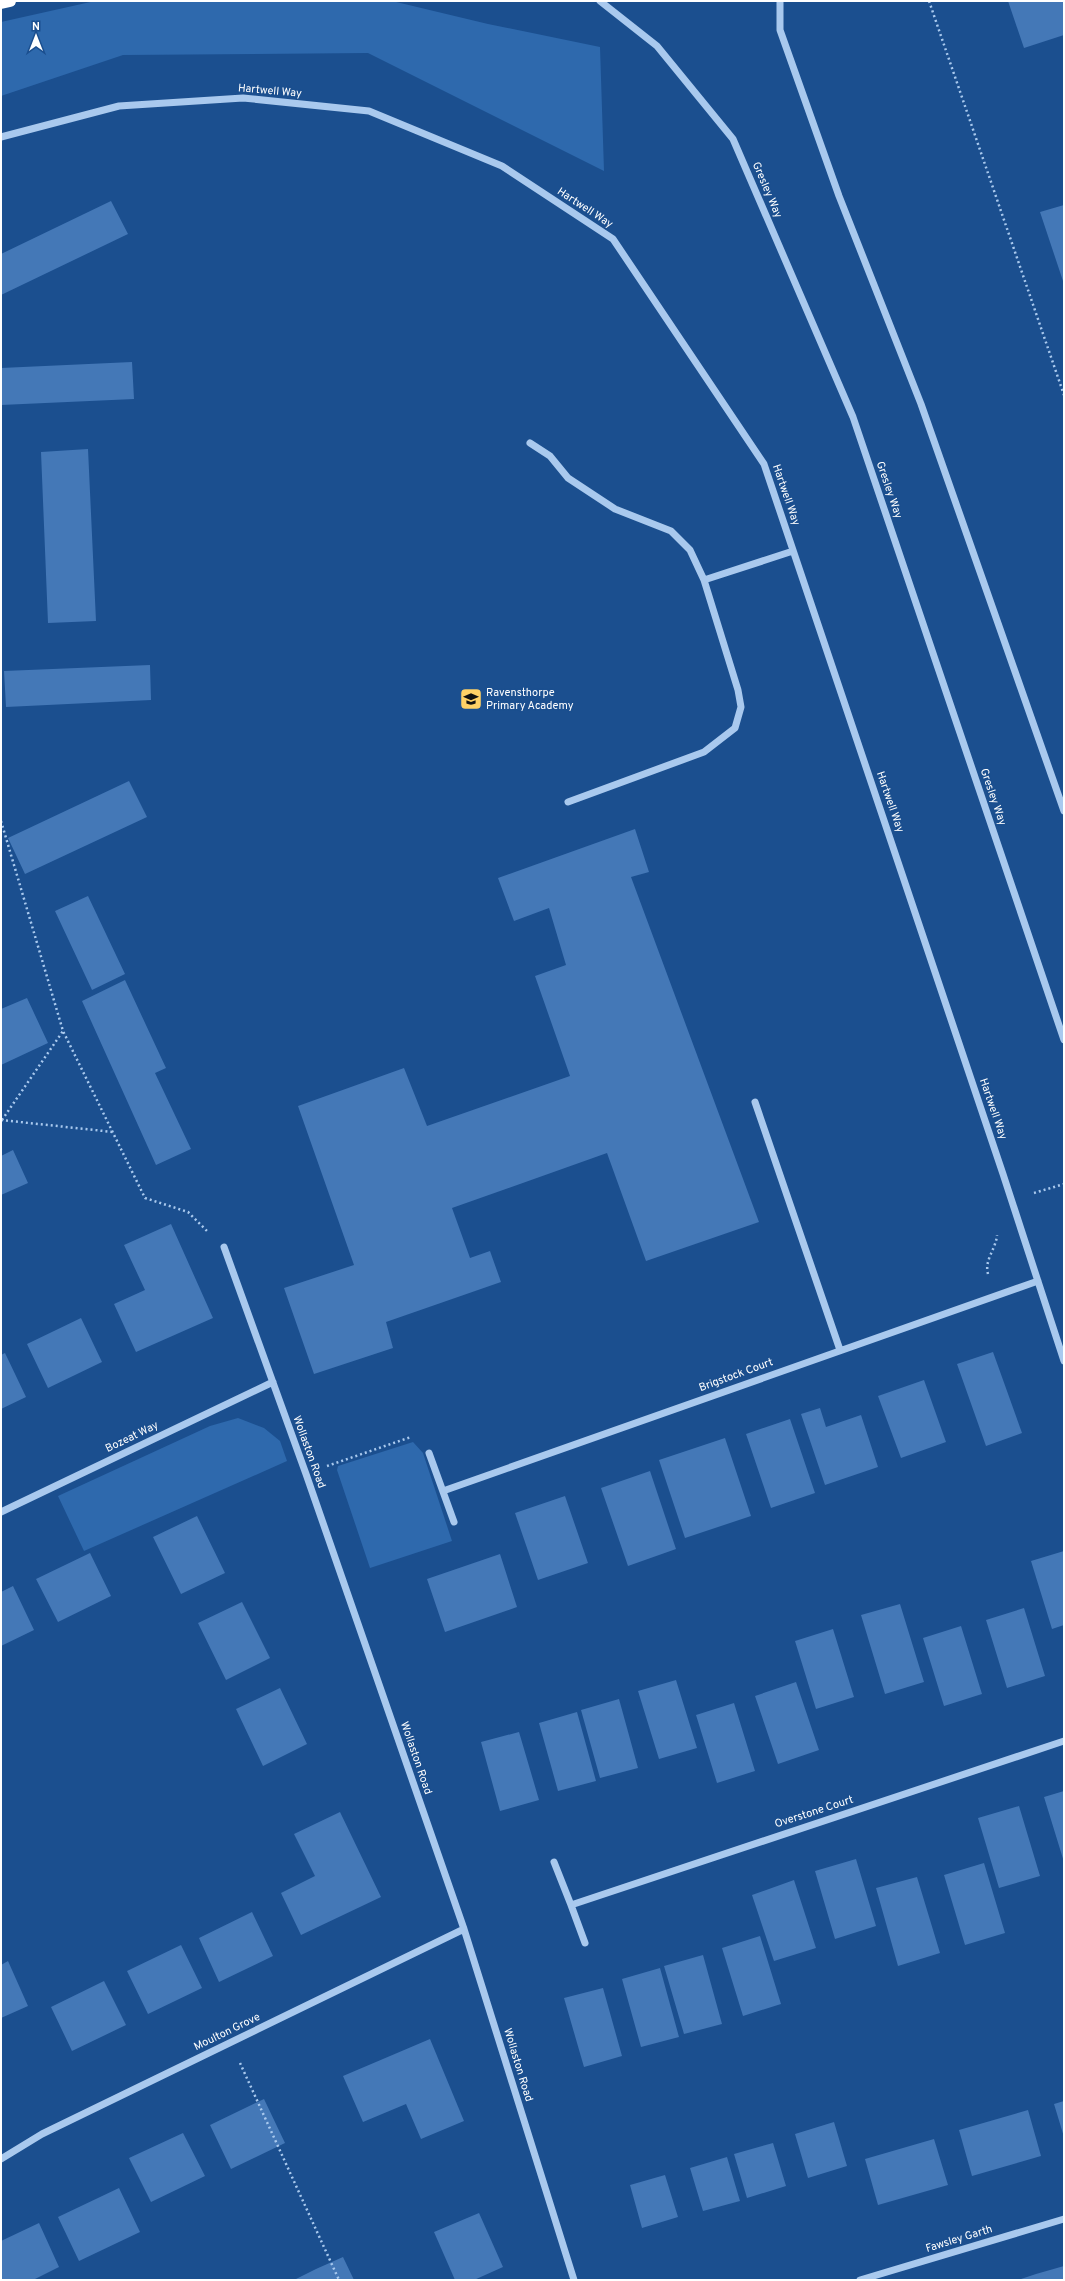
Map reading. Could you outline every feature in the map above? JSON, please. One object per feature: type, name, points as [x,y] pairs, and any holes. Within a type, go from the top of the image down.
[{"type":"highway","points":[[1,3],[10,1]]},
{"type":"street","name":"Gresley Way","points":[[600,1],[657,46],[733,140],[853,418],[1064,1040]]},
{"type":"street","points":[[780,1],[780,30],[838,196],[921,404],[1064,811]]},
{"type":"street","name":"Hartwell Way","points":[[1,137],[119,106],[243,98],[369,111],[502,166],[613,239],[764,464],[1064,1360]]},
{"type":"street","points":[[530,443],[550,456],[568,478],[615,509],[671,531],[690,550],[704,580],[738,690],[741,707],[735,728],[704,752],[568,802]]},
{"type":"street","points":[[704,580],[793,551]]},
{"type":"street","points":[[755,1102],[840,1350]]},
{"type":"street","name":"Wollaston Road","points":[[224,1247],[306,1474],[464,1929],[574,2280]]},
{"type":"street","name":"Brigstock Court","points":[[443,1491],[1038,1281]]},
{"type":"street","name":"Bozeat Way","points":[[1,1512],[273,1382]]},
{"type":"street","points":[[429,1453],[454,1522]]},
{"type":"street","name":"Overstone Court","points":[[571,1905],[1064,1741]]},
{"type":"street","points":[[554,1862],[585,1943]]},
{"type":"street","name":"Moulton Grove","points":[[1,2159],[42,2134],[464,1929]]},
{"type":"street","name":"Fawsley Garth","points":[[860,2280],[1064,2219]]},
{"type":"path","points":[[930,1],[1064,394]]},
{"type":"path","points":[[1,821],[63,1031],[114,1132],[145,1198],[188,1212],[224,1247]]},
{"type":"path","points":[[63,1031],[2,1120],[114,1132]]},
{"type":"path","points":[[1029,1195],[1064,1184]]},
{"type":"path","points":[[306,1474],[415,1435],[429,1453]]},
{"type":"path","points":[[230,2042],[339,2280]]},
{"type":"shaded area","points":[[95,1],[392,1],[488,24],[600,47],[604,171],[368,53],[123,55],[1,96],[1,22]]},
{"type":"shaded area","points":[[238,1418],[264,1428],[280,1441],[287,1461],[84,1551],[58,1496],[210,1426]]},
{"type":"shaded area","points":[[413,1442],[423,1453],[452,1541],[370,1568],[337,1470],[338,1466]]},
{"type":"building","points":[[1008,1],[1064,1],[1064,35],[1024,48]]},
{"type":"building","points":[[111,201],[128,234],[1,295],[1,254]]},
{"type":"building","points":[[1064,205],[1064,284],[1040,212]]},
{"type":"building","points":[[132,362],[134,399],[1,405],[1,368]]},
{"type":"building","points":[[88,449],[96,621],[48,623],[41,452]]},
{"type":"building","points":[[150,665],[151,700],[6,707],[4,671]]},
{"type":"building","points":[[129,781],[147,817],[25,874],[8,838]]},
{"type":"building","points":[[635,829],[649,872],[631,877],[759,1222],[646,1261],[607,1153],[452,1208],[470,1258],[490,1251],[501,1282],[386,1322],[393,1348],[314,1374],[284,1288],[354,1265],[298,1106],[404,1068],[427,1126],[570,1076],[535,976],[566,965],[549,908],[514,921],[498,878]]},
{"type":"building","points":[[88,896],[125,974],[92,990],[55,911]]},
{"type":"building","points":[[125,980],[166,1068],[155,1073],[191,1149],[156,1165],[82,1001]]},
{"type":"building","points":[[27,998],[48,1043],[1,1065],[1,1009]]},
{"type":"building","points":[[13,1150],[28,1183],[1,1195],[1,1156]]},
{"type":"building","points":[[171,1224],[213,1318],[136,1352],[114,1304],[145,1290],[124,1245]]},
{"type":"building","points":[[81,1318],[102,1362],[48,1388],[27,1344]]},
{"type":"building","points":[[993,1352],[1022,1433],[986,1446],[957,1364]]},
{"type":"building","points":[[5,1353],[26,1397],[1,1409],[1,1355]]},
{"type":"building","points":[[924,1380],[946,1442],[901,1458],[878,1396]]},
{"type":"building","points":[[820,1408],[826,1427],[861,1415],[878,1467],[825,1485],[801,1414]]},
{"type":"building","points":[[790,1419],[815,1493],[771,1508],[746,1434]]},
{"type":"building","points":[[725,1438],[751,1516],[685,1538],[659,1460]]},
{"type":"building","points":[[650,1471],[676,1549],[628,1566],[601,1488]]},
{"type":"building","points":[[565,1496],[588,1563],[538,1580],[515,1513]]},
{"type":"building","points":[[197,1516],[225,1573],[181,1594],[153,1537]]},
{"type":"building","points":[[1064,1551],[1064,1625],[1052,1629],[1031,1561]]},
{"type":"building","points":[[90,1553],[111,1596],[58,1622],[36,1579]]},
{"type":"building","points":[[500,1554],[517,1607],[445,1632],[427,1579]]},
{"type":"building","points":[[13,1586],[34,1630],[1,1646],[1,1592]]},
{"type":"building","points":[[242,1602],[270,1658],[226,1680],[198,1623]]},
{"type":"building","points":[[900,1604],[924,1682],[885,1694],[861,1615]]},
{"type":"building","points":[[1024,1608],[1045,1676],[1007,1688],[986,1620]]},
{"type":"building","points":[[961,1626],[982,1694],[944,1706],[923,1638]]},
{"type":"building","points":[[833,1629],[854,1697],[816,1709],[795,1641]]},
{"type":"building","points":[[676,1680],[697,1748],[659,1759],[638,1691]]},
{"type":"building","points":[[796,1682],[819,1750],[778,1764],[755,1696]]},
{"type":"building","points":[[280,1688],[307,1744],[263,1766],[236,1709]]},
{"type":"building","points":[[619,1699],[638,1768],[600,1778],[581,1710]]},
{"type":"building","points":[[734,1703],[755,1771],[717,1783],[696,1715]]},
{"type":"building","points":[[577,1712],[596,1781],[558,1791],[539,1723]]},
{"type":"building","points":[[519,1732],[539,1800],[500,1811],[481,1742]]},
{"type":"building","points":[[1064,1791],[1064,1862],[1044,1797]]},
{"type":"building","points":[[1019,1806],[1040,1876],[999,1888],[978,1818]]},
{"type":"building","points":[[340,1812],[381,1897],[301,1935],[281,1893],[315,1876],[294,1834]]},
{"type":"building","points":[[856,1859],[876,1926],[835,1939],[815,1871]]},
{"type":"building","points":[[984,1863],[1005,1933],[965,1945],[944,1875]]},
{"type":"building","points":[[917,1877],[940,1953],[898,1966],[876,1888]]},
{"type":"building","points":[[794,1880],[816,1948],[774,1961],[752,1895]]},
{"type":"building","points":[[252,1912],[273,1956],[219,1982],[199,1938]]},
{"type":"building","points":[[760,1936],[781,2004],[743,2016],[722,1948]]},
{"type":"building","points":[[181,1945],[202,1988],[148,2014],[127,1971]]},
{"type":"building","points":[[703,1955],[722,2024],[684,2034],[664,1966]]},
{"type":"building","points":[[8,1961],[28,2006],[1,2018],[1,1965]]},
{"type":"building","points":[[660,1968],[679,2037],[641,2047],[622,1979]]},
{"type":"building","points":[[104,1981],[126,2025],[72,2051],[51,2007]]},
{"type":"building","points":[[603,1988],[622,2056],[584,2067],[564,1998]]},
{"type":"building","points":[[430,2039],[464,2121],[421,2139],[406,2104],[363,2122],[343,2076]]},
{"type":"building","points":[[264,2099],[285,2143],[231,2169],[210,2125]]},
{"type":"building","points":[[1064,2101],[1064,2137],[1054,2104]]},
{"type":"building","points":[[1028,2110],[1041,2156],[972,2176],[959,2130]]},
{"type":"building","points":[[834,2122],[847,2166],[808,2178],[795,2134]]},
{"type":"building","points":[[183,2133],[205,2176],[151,2202],[129,2158]]},
{"type":"building","points":[[934,2139],[948,2185],[878,2205],[865,2159]]},
{"type":"building","points":[[773,2143],[786,2186],[747,2198],[734,2154]]},
{"type":"building","points":[[727,2157],[740,2201],[703,2211],[690,2168]]},
{"type":"building","points":[[665,2175],[678,2217],[642,2228],[630,2185]]},
{"type":"building","points":[[119,2188],[140,2232],[79,2261],[58,2217]]},
{"type":"building","points":[[479,2213],[503,2267],[474,2280],[455,2280],[434,2232]]},
{"type":"building","points":[[39,2223],[59,2267],[33,2280],[1,2280],[1,2241]]},
{"type":"building","points":[[343,2257],[354,2280],[294,2280],[316,2269]]},
{"type":"building","points":[[1064,2266],[1064,2280],[1018,2280],[1036,2274]]},
{"type":"place","name":"Ravensthorpe Primary Academy","points":[[471,699]]}]
